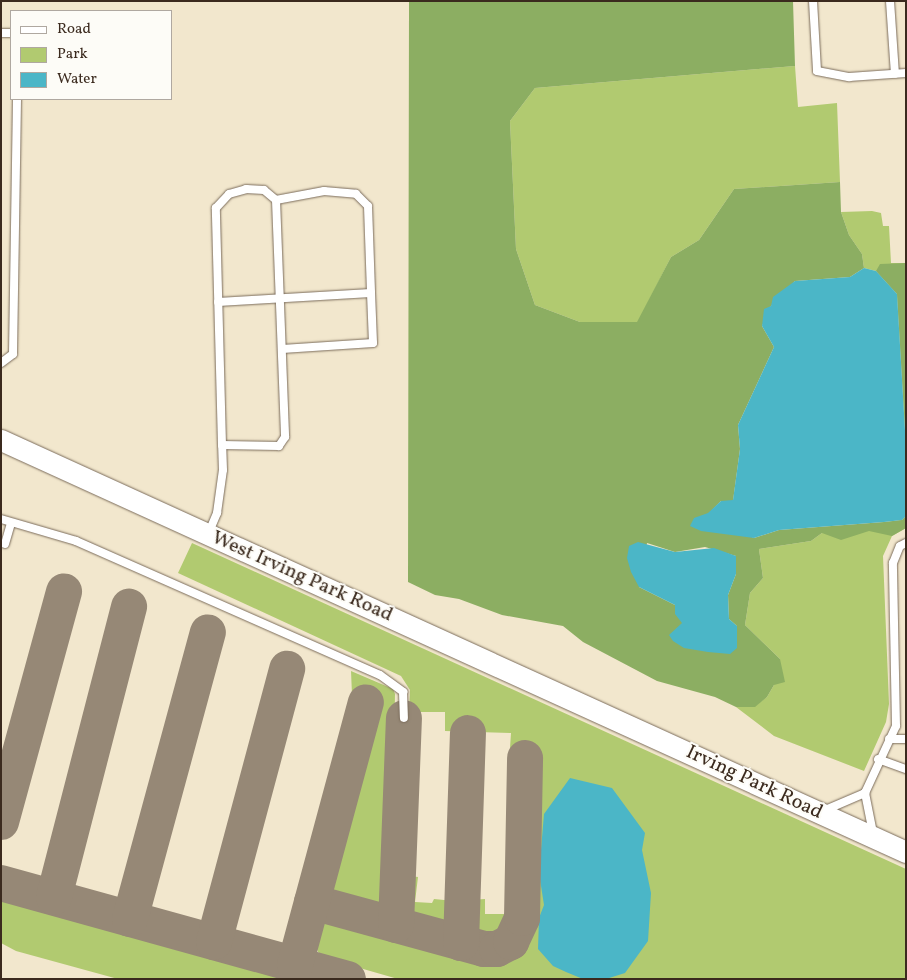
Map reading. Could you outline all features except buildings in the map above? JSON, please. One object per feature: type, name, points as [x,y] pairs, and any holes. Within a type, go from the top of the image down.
[{"type":"main road","name":"West Irving Park Road","points":[[1,440],[603,714]]},
{"type":"main road","name":"Irving Park Road","points":[[603,714],[906,852]]},
{"type":"lane","points":[[813,1],[817,71],[849,77],[906,73]]},
{"type":"lane","points":[[890,1],[895,74]]},
{"type":"lane","points":[[1,364],[13,354],[17,100]]},
{"type":"lane","points":[[208,534],[217,513],[223,470],[222,445],[218,302],[216,208],[229,194],[246,189],[264,190],[276,200],[285,437],[279,446],[222,445]]},
{"type":"lane","points":[[276,200],[324,191],[356,194],[368,206],[373,343],[282,349]]},
{"type":"lane","points":[[218,302],[371,293]]},
{"type":"lane","points":[[1,519],[76,541],[380,676],[403,692],[404,718]]},
{"type":"lane","points":[[5,544],[11,522]]},
{"type":"lane","points":[[874,838],[865,793],[878,759],[896,726],[893,563],[900,546],[906,543]]},
{"type":"lane","points":[[889,739],[906,740]]},
{"type":"lane","points":[[878,759],[906,769]]},
{"type":"lane","points":[[819,812],[865,793]]},
{"type":"green space","points":[[409,1],[793,1],[795,66],[535,88],[510,121],[516,249],[535,305],[580,322],[637,322],[671,257],[699,240],[734,189],[840,182],[841,212],[849,235],[862,254],[864,268],[850,277],[795,281],[771,306],[762,326],[774,347],[738,425],[740,449],[733,501],[721,501],[705,517],[754,538],[779,530],[884,522],[902,520],[906,516],[906,528],[892,536],[869,531],[841,540],[822,533],[811,541],[759,549],[763,578],[750,593],[745,625],[780,659],[785,682],[774,685],[767,697],[755,707],[736,707],[715,697],[657,681],[583,642],[563,626],[502,615],[459,599],[435,595],[408,582]],"holes":[[[647,543],[675,552],[705,547],[736,556],[736,574],[728,595],[729,619],[737,626],[675,605],[639,587]]]},
{"type":"green space","points":[[795,66],[798,107],[837,103],[840,182],[734,189],[699,240],[671,257],[638,322],[580,322],[535,305],[516,249],[510,121],[535,88]]},
{"type":"green space","points":[[872,211],[881,213],[883,226],[889,226],[891,263],[906,263],[906,447],[897,294],[876,271],[864,268],[862,254],[849,235],[841,212]]},
{"type":"green space","points":[[906,263],[906,446],[897,294],[876,271],[880,264]]},
{"type":"green space","points":[[906,516],[906,528],[892,536],[883,556],[889,704],[886,722],[864,771],[774,736],[736,707],[755,706],[767,697],[774,685],[780,659],[745,625],[750,593],[763,578],[759,549],[811,541],[822,533],[902,520]]},
{"type":"green space","points":[[192,543],[906,869],[906,979],[398,979],[325,958],[318,952],[313,936],[319,925],[326,921],[342,921],[467,956],[505,958],[516,951],[526,937],[539,873],[535,750],[510,748],[511,733],[445,731],[445,712],[409,712],[410,690],[401,676],[178,573]]},
{"type":"green space","points":[[351,671],[393,689],[395,694],[391,904],[379,912],[340,902],[332,898],[330,887],[380,701],[352,695]]},
{"type":"green space","points":[[410,876],[418,877],[415,902],[432,903],[434,899],[454,901],[457,911],[452,926],[443,929],[408,920],[405,911],[404,884]]},
{"type":"green space","points":[[485,899],[485,914],[505,914],[505,908],[513,908],[511,930],[501,941],[487,942],[473,937],[471,932],[471,900]]},
{"type":"green space","points":[[13,900],[303,979],[118,979],[16,951],[1,943],[1,901]]},
{"type":"water","points":[[864,268],[876,271],[897,294],[906,447],[906,516],[902,520],[884,522],[779,530],[754,538],[701,531],[690,526],[694,518],[708,513],[721,501],[733,500],[740,449],[738,425],[774,347],[762,326],[764,309],[771,306],[773,297],[795,281],[850,277]]},
{"type":"water","points":[[638,542],[675,552],[714,548],[736,556],[736,574],[728,595],[729,619],[737,626],[737,648],[730,654],[708,652],[684,648],[673,641],[669,635],[682,623],[675,614],[675,605],[639,587],[631,572],[627,558],[629,546]]},
{"type":"water","points":[[570,778],[612,788],[645,833],[642,850],[651,893],[648,941],[625,973],[606,979],[583,979],[566,972],[553,966],[538,949],[539,918],[544,905],[539,873],[544,814]]},
{"type":"taxiway","points":[[1,822],[64,591]]},
{"type":"taxiway","points":[[54,897],[129,607]]},
{"type":"taxiway","points":[[130,919],[208,632]]},
{"type":"taxiway","points":[[214,942],[287,669]]},
{"type":"taxiway","points":[[295,965],[366,702]]},
{"type":"taxiway","points":[[396,925],[404,718]]},
{"type":"taxiway","points":[[461,943],[468,733]]},
{"type":"taxiway","points":[[312,902],[484,949],[497,949],[511,942],[522,918],[525,758]]},
{"type":"taxiway","points":[[1,883],[348,979]]}]
